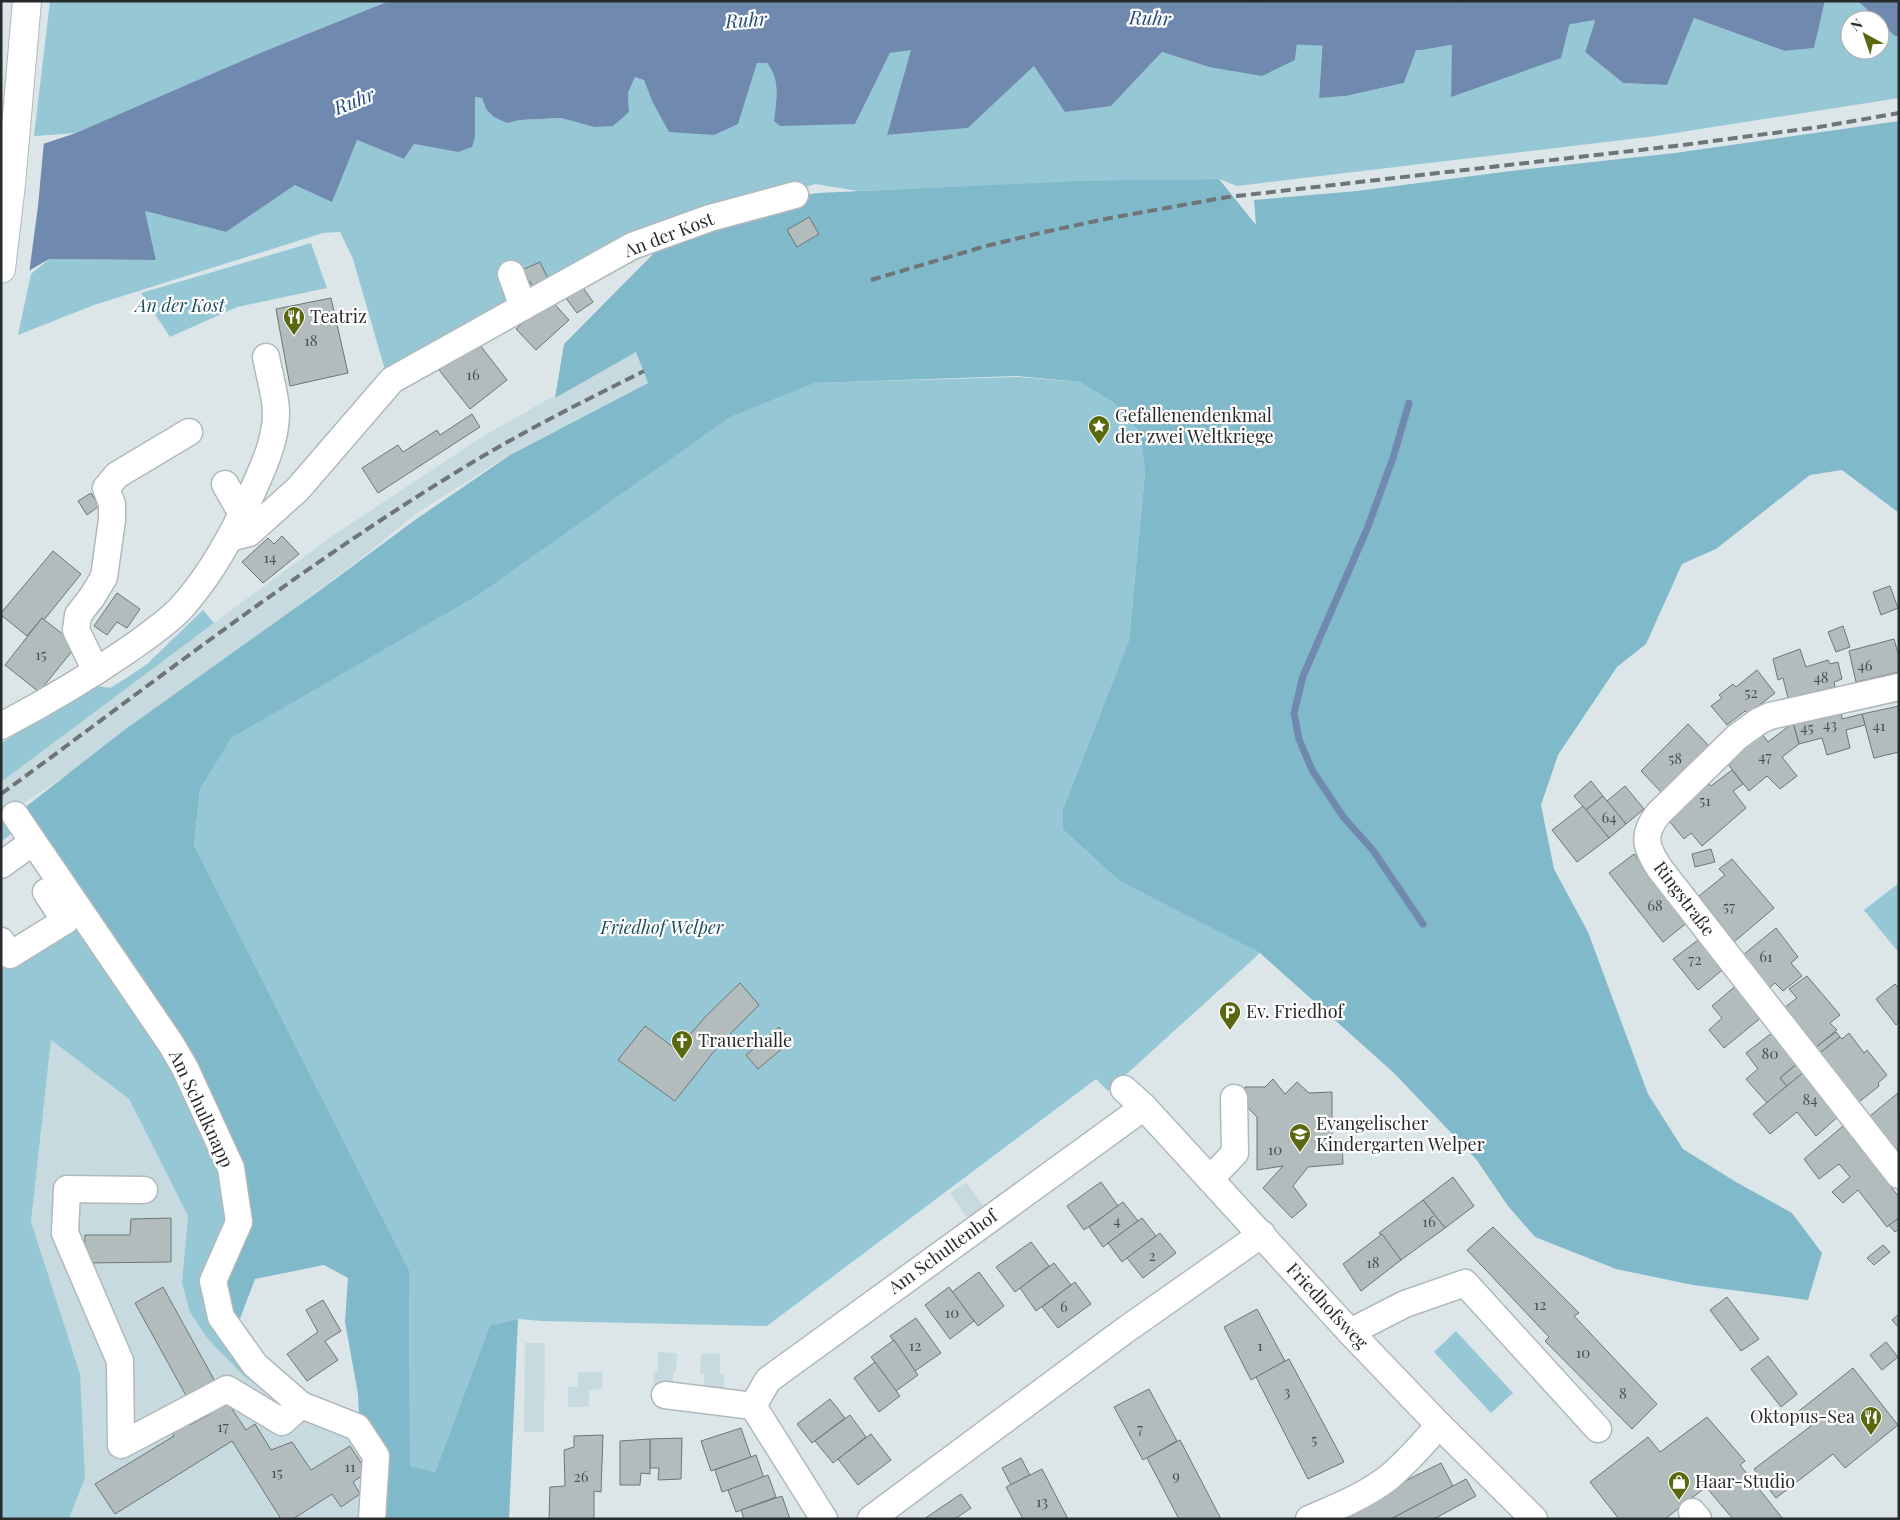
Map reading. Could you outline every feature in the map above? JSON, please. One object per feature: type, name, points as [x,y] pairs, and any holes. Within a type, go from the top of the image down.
[{"type":"main road","points":[[1,269],[11,184],[27,1]]},
{"type":"street","name":"An der Kost","points":[[230,538],[249,533],[298,489],[392,380],[632,246],[710,218],[795,195]]},
{"type":"street","points":[[511,274],[524,307]]},
{"type":"street","points":[[1,726],[41,705],[96,670],[147,636],[181,608],[230,538],[272,442],[276,412],[266,357]]},
{"type":"street","points":[[96,670],[76,630],[78,616],[104,577],[112,520],[112,504],[106,488],[117,475],[189,432]]},
{"type":"street","points":[[226,484],[242,514]]},
{"type":"street","name":"Ringstraße","points":[[1899,687],[1770,716],[1759,721],[1737,737],[1658,814],[1650,826],[1646,837],[1648,848],[1660,869],[1899,1175]]},
{"type":"street","name":"Am Schulknapp","points":[[15,815],[18,853],[171,1044],[185,1068],[231,1168],[238,1222],[214,1281],[221,1317],[256,1365],[301,1405],[357,1427],[376,1456],[372,1519]]},
{"type":"street","points":[[1,942],[10,956],[65,921],[18,853]]},
{"type":"street","name":"Friedhofsweg","points":[[1124,1088],[1262,1234],[1350,1332],[1439,1425],[1534,1519]]},
{"type":"street","points":[[1210,1179],[1235,1153],[1234,1098]]},
{"type":"street","name":"Am Schultenhof","points":[[753,1406],[768,1380],[1144,1107]]},
{"type":"street","points":[[144,1190],[67,1188],[66,1233],[120,1362],[121,1445],[226,1388],[282,1422],[301,1405]]},
{"type":"street","points":[[871,1519],[1124,1331],[1262,1234]]},
{"type":"street","points":[[1350,1332],[1405,1304],[1465,1283],[1598,1429]]},
{"type":"street","points":[[665,1395],[753,1406],[824,1519]]},
{"type":"street","points":[[1324,1516],[1386,1479],[1417,1452],[1439,1425]]},
{"type":"shaded area","points":[[1899,121],[1899,513],[1842,470],[1810,475],[1716,549],[1682,564],[1646,644],[1617,667],[1558,755],[1541,805],[1554,869],[1588,932],[1648,1094],[1683,1149],[1736,1182],[1792,1213],[1822,1253],[1808,1300],[1693,1285],[1616,1269],[1535,1237],[1508,1206],[1476,1159],[1394,1073],[1260,953],[1121,882],[1063,829],[1063,809],[1129,640],[1145,473],[1141,433],[1114,403],[1080,382],[1017,376],[814,383],[730,417],[477,596],[231,738],[200,789],[194,845],[409,1270],[410,1466],[435,1472],[490,1325],[518,1319],[509,1519],[377,1519],[345,1322],[348,1278],[324,1265],[255,1279],[238,1324],[222,1289],[251,1223],[245,1170],[164,1018],[23,809],[123,731],[415,520],[510,455],[648,383],[636,352],[555,398],[564,344],[674,233],[791,197],[818,193],[1080,181],[1219,179],[1256,225],[1254,200],[1357,191],[1511,171],[1675,153]]},
{"type":"shaded area","points":[[636,352],[648,383],[509,455],[414,515],[372,550],[200,679],[65,776],[1,818],[1,747],[32,728],[161,660],[203,610],[214,623],[332,536],[485,435],[619,359]]},
{"type":"shaded area","points":[[51,1040],[129,1099],[188,1216],[182,1283],[244,1376],[294,1412],[343,1430],[372,1464],[364,1519],[69,1519],[85,1478],[31,1222]]},
{"type":"shaded area","points":[[966,1182],[988,1212],[971,1224],[950,1193]]},
{"type":"shaded area","points":[[525,1343],[545,1343],[544,1432],[524,1432]]},
{"type":"shaded area","points":[[658,1352],[677,1353],[676,1372],[673,1372],[673,1391],[654,1391],[653,1372],[658,1371]]},
{"type":"shaded area","points":[[701,1353],[720,1354],[720,1373],[724,1374],[724,1393],[704,1392],[704,1374],[700,1374]]},
{"type":"shaded area","points":[[578,1372],[603,1372],[602,1389],[589,1390],[589,1407],[568,1407],[568,1387],[578,1387]]},
{"type":"green space","points":[[50,1],[389,1],[260,53],[78,133],[34,136]]},
{"type":"green space","points":[[1825,1],[1858,1],[1867,10],[1840,10],[1840,60],[1890,60],[1890,31],[1895,36],[1899,36],[1899,98],[1656,136],[1237,186],[1219,179],[1074,182],[858,191],[815,184],[709,216],[387,377],[353,259],[340,232],[323,233],[94,305],[18,335],[31,274],[49,259],[156,260],[145,211],[226,232],[357,140],[404,159],[414,144],[458,152],[475,137],[475,97],[482,98],[486,109],[507,123],[520,120],[561,118],[594,127],[629,112],[628,93],[635,77],[644,79],[652,101],[738,123],[757,62],[767,63],[774,77],[776,98],[774,121],[855,124],[890,53],[912,49],[887,135],[968,128],[1034,66],[1111,106],[1162,52],[1209,67],[1295,60],[1299,17],[1324,21],[1319,98],[1346,96],[1404,83],[1425,26],[1452,26],[1451,97],[1573,10],[1595,21],[1585,52],[1623,83],[1667,85],[1694,18],[1785,51],[1814,48]]},
{"type":"green space","name":"An der Kost","points":[[311,243],[327,288],[237,307],[170,337],[141,293]]},
{"type":"green space","name":"Friedhof Welper","points":[[1018,377],[1080,382],[1114,403],[1142,433],[1145,473],[1129,640],[1063,809],[1121,882],[1260,953],[1108,1091],[1096,1079],[767,1326],[518,1319],[490,1325],[435,1472],[410,1466],[409,1270],[194,845],[200,789],[230,738],[477,596],[729,417],[812,383]]},
{"type":"green space","points":[[203,610],[214,623],[1,782],[1,743],[97,686],[111,688],[146,665]]},
{"type":"green space","points":[[1,809],[16,830],[1,842]]},
{"type":"green space","points":[[1899,883],[1899,953],[1864,910]]},
{"type":"green space","points":[[78,922],[173,1063],[222,1168],[229,1202],[224,1239],[210,1269],[278,1400],[244,1376],[207,1338],[190,1312],[182,1283],[188,1216],[129,1099],[51,1040],[31,1222],[80,1374],[85,1478],[69,1519],[1,1519],[1,942]]},
{"type":"green space","points":[[1456,1331],[1513,1393],[1491,1413],[1434,1352]]},
{"type":"water","points":[[389,1],[1825,1],[1814,48],[1785,51],[1694,18],[1667,85],[1623,83],[1585,52],[1595,21],[1573,10],[1561,58],[1451,97],[1452,25],[1425,26],[1404,83],[1346,96],[1319,98],[1324,21],[1300,17],[1295,60],[1262,76],[1209,67],[1162,52],[1111,106],[1065,112],[1034,66],[968,128],[887,135],[911,50],[890,53],[855,124],[780,126],[774,121],[776,84],[767,63],[757,63],[738,124],[714,135],[669,132],[652,101],[644,80],[635,77],[628,93],[629,112],[613,126],[594,127],[561,118],[520,120],[507,123],[494,117],[486,109],[482,98],[475,97],[475,137],[472,147],[458,152],[414,144],[404,159],[357,140],[332,202],[295,185],[226,232],[145,211],[156,260],[49,259],[1,287],[1,158],[76,133],[260,53]]},
{"type":"water","points":[[1858,1],[1899,1],[1899,36],[1895,36],[1890,31],[1890,10],[1868,10]]},
{"type":"pier","points":[[44,141],[29,274],[1,290],[1,155]]},
{"type":"building","points":[[809,217],[819,234],[797,247],[787,230]]},
{"type":"building","points":[[540,262],[550,283],[535,290],[530,281],[528,282],[522,270]]},
{"type":"building","points":[[582,286],[593,302],[577,313],[566,298]]},
{"type":"building","name":"An der Kost","points":[[331,298],[348,373],[290,386],[276,309]]},
{"type":"building","points":[[549,298],[569,320],[536,350],[516,329]]},
{"type":"building","points":[[476,340],[507,380],[470,409],[439,370]]},
{"type":"building","points":[[472,414],[480,427],[378,493],[362,468],[398,445],[403,452],[437,430],[440,435]]},
{"type":"building","points":[[91,493],[99,506],[87,515],[78,501]]},
{"type":"building","points":[[282,536],[299,554],[263,583],[242,562],[268,538],[274,544]]},
{"type":"building","points":[[53,551],[81,574],[44,620],[42,618],[27,636],[1,613]]},
{"type":"building","points":[[1890,586],[1898,608],[1881,615],[1873,592]]},
{"type":"building","points":[[117,593],[140,609],[127,628],[117,622],[107,635],[94,626]]},
{"type":"building","points":[[42,618],[77,645],[39,692],[5,665]]},
{"type":"building","points":[[1843,626],[1850,647],[1836,652],[1828,632]]},
{"type":"building","points":[[1894,639],[1899,657],[1899,672],[1856,682],[1849,651]]},
{"type":"building","points":[[1800,649],[1806,667],[1828,660],[1830,664],[1838,662],[1842,679],[1834,682],[1835,687],[1788,698],[1783,678],[1778,680],[1773,659]]},
{"type":"building","points":[[1757,670],[1775,693],[1748,714],[1745,711],[1727,725],[1711,706],[1722,698],[1719,695],[1733,684],[1736,687]]},
{"type":"building","points":[[1899,706],[1899,752],[1874,758],[1862,714]]},
{"type":"building","points":[[1841,708],[1842,719],[1862,714],[1865,725],[1846,730],[1850,748],[1827,755],[1822,738],[1799,744],[1792,719]]},
{"type":"building","points":[[1793,723],[1799,744],[1782,757],[1797,776],[1780,789],[1767,776],[1749,791],[1727,763],[1762,734],[1768,742]]},
{"type":"building","points":[[1688,724],[1709,746],[1662,793],[1641,771]]},
{"type":"building","points":[[1732,770],[1743,784],[1733,791],[1746,808],[1702,846],[1691,833],[1684,839],[1665,816],[1705,780],[1711,786]]},
{"type":"building","points":[[1591,781],[1603,796],[1586,810],[1574,796]]},
{"type":"building","points":[[1625,786],[1644,809],[1626,824],[1607,801]]},
{"type":"building","points":[[1603,796],[1626,824],[1609,838],[1586,810]]},
{"type":"building","points":[[1583,806],[1609,838],[1577,862],[1552,830]]},
{"type":"building","points":[[1711,849],[1715,862],[1695,867],[1692,854]]},
{"type":"building","points":[[1634,854],[1689,921],[1663,942],[1609,873]]},
{"type":"building","points":[[1732,859],[1774,908],[1734,942],[1699,896],[1725,875],[1719,869]]},
{"type":"building","points":[[1776,928],[1798,957],[1791,963],[1802,976],[1783,991],[1775,983],[1769,988],[1743,955]]},
{"type":"building","points":[[1702,937],[1726,967],[1698,990],[1673,959]]},
{"type":"building","points":[[1807,976],[1840,1015],[1830,1023],[1837,1030],[1816,1047],[1784,1008],[1797,998],[1789,989]]},
{"type":"building","points":[[740,983],[759,1005],[719,1045],[675,1101],[618,1060],[645,1026],[677,1050],[705,1017]]},
{"type":"building","points":[[1738,984],[1763,1016],[1724,1048],[1709,1030],[1722,1018],[1712,1006]]},
{"type":"building","points":[[1895,984],[1899,989],[1899,1022],[1896,1025],[1876,999]]},
{"type":"building","points":[[779,1027],[791,1041],[758,1069],[746,1055]]},
{"type":"building","points":[[1773,1032],[1798,1063],[1780,1078],[1787,1086],[1767,1103],[1746,1079],[1758,1069],[1746,1053]]},
{"type":"building","points":[[1836,1032],[1840,1037],[1820,1053],[1816,1047]]},
{"type":"building","points":[[1849,1033],[1864,1053],[1867,1050],[1887,1075],[1878,1083],[1879,1086],[1859,1102],[1820,1053],[1840,1037],[1842,1039]]},
{"type":"building","points":[[1798,1063],[1805,1071],[1787,1086],[1780,1078]]},
{"type":"building","points":[[1805,1071],[1840,1115],[1816,1136],[1797,1112],[1770,1134],[1753,1114]]},
{"type":"building","name":"Evangelischer Kindergarten Welper","points":[[1273,1079],[1285,1094],[1297,1082],[1309,1093],[1332,1092],[1332,1142],[1342,1141],[1343,1164],[1308,1167],[1293,1186],[1307,1205],[1292,1218],[1263,1188],[1283,1166],[1257,1170],[1257,1117],[1245,1105],[1245,1087],[1265,1087]]},
{"type":"building","points":[[1898,1093],[1899,1148],[1897,1150],[1870,1116]]},
{"type":"building","points":[[1843,1126],[1899,1197],[1899,1218],[1887,1227],[1858,1190],[1843,1203],[1832,1192],[1850,1177],[1839,1164],[1819,1179],[1804,1159]]},
{"type":"building","points":[[1453,1177],[1474,1206],[1445,1228],[1423,1200]]},
{"type":"building","points":[[1101,1182],[1118,1206],[1084,1230],[1067,1206]]},
{"type":"building","points":[[1423,1200],[1445,1228],[1401,1260],[1379,1233]]},
{"type":"building","points":[[1123,1202],[1138,1221],[1103,1247],[1089,1227]]},
{"type":"building","points":[[171,1218],[171,1262],[84,1263],[85,1235],[130,1235],[131,1219]]},
{"type":"building","points":[[1142,1218],[1156,1236],[1122,1262],[1108,1243]]},
{"type":"building","points":[[1899,1218],[1899,1229],[1895,1232],[1889,1225]]},
{"type":"building","points":[[1493,1227],[1579,1313],[1574,1316],[1657,1404],[1632,1429],[1545,1341],[1549,1337],[1467,1250]]},
{"type":"building","points":[[1160,1233],[1176,1253],[1143,1278],[1127,1258]]},
{"type":"building","points":[[1382,1234],[1401,1260],[1361,1291],[1343,1264]]},
{"type":"building","points":[[1031,1242],[1049,1266],[1015,1292],[996,1267]]},
{"type":"building","points":[[1883,1245],[1890,1252],[1874,1265],[1867,1258]]},
{"type":"building","points":[[1054,1263],[1071,1285],[1036,1311],[1020,1288]]},
{"type":"building","points":[[979,1272],[1004,1306],[978,1326],[952,1292]]},
{"type":"building","points":[[1075,1282],[1091,1304],[1058,1328],[1042,1307]]},
{"type":"building","points":[[163,1287],[217,1385],[189,1401],[135,1303]]},
{"type":"building","points":[[949,1287],[974,1321],[950,1339],[925,1305]]},
{"type":"building","points":[[1727,1297],[1759,1339],[1741,1351],[1710,1310]]},
{"type":"building","points":[[323,1300],[341,1331],[325,1341],[338,1360],[307,1381],[287,1354],[318,1332],[306,1310]]},
{"type":"building","points":[[1257,1309],[1285,1361],[1251,1380],[1224,1327]]},
{"type":"building","points":[[1899,1314],[1899,1328],[1892,1320]]},
{"type":"building","points":[[916,1318],[941,1353],[915,1371],[890,1336]]},
{"type":"building","points":[[894,1340],[918,1375],[896,1391],[871,1357]]},
{"type":"building","points":[[1886,1342],[1898,1357],[1882,1370],[1870,1355]]},
{"type":"building","points":[[1768,1356],[1797,1394],[1781,1407],[1751,1369]]},
{"type":"building","points":[[1289,1359],[1344,1462],[1308,1479],[1256,1377]]},
{"type":"building","points":[[875,1362],[900,1396],[879,1412],[854,1378]]},
{"type":"building","points":[[1853,1368],[1898,1425],[1845,1468],[1833,1454],[1776,1498],[1754,1469],[1811,1426],[1799,1411]]},
{"type":"building","points":[[1149,1389],[1177,1441],[1143,1460],[1114,1407]]},
{"type":"building","points":[[830,1399],[845,1418],[812,1443],[797,1424]]},
{"type":"building","points":[[219,1401],[223,1407],[228,1403],[246,1430],[255,1424],[271,1450],[292,1442],[311,1470],[350,1446],[367,1472],[353,1482],[360,1494],[341,1507],[332,1494],[293,1519],[281,1519],[232,1441],[115,1514],[95,1484],[174,1436],[169,1428],[186,1418],[190,1425],[212,1413],[208,1407]]},
{"type":"building","points":[[850,1415],[866,1437],[833,1463],[815,1441]]},
{"type":"building","points":[[1707,1417],[1745,1461],[1740,1465],[1783,1519],[1733,1519],[1706,1487],[1665,1519],[1619,1519],[1590,1482],[1648,1437],[1660,1452]]},
{"type":"building","points":[[741,1428],[751,1457],[711,1471],[701,1441]]},
{"type":"building","points":[[871,1434],[891,1460],[858,1485],[838,1459]]},
{"type":"building","points":[[603,1435],[601,1492],[594,1491],[594,1519],[549,1519],[550,1487],[565,1486],[564,1450],[574,1447],[574,1436]]},
{"type":"building","points":[[682,1438],[681,1479],[658,1480],[659,1468],[650,1468],[650,1439]]},
{"type":"building","points":[[650,1439],[650,1474],[641,1473],[640,1485],[620,1485],[620,1441]]},
{"type":"building","points":[[1180,1440],[1221,1519],[1179,1519],[1147,1458]]},
{"type":"building","points":[[756,1455],[764,1478],[722,1492],[715,1470]]},
{"type":"building","points":[[1021,1458],[1030,1475],[1011,1485],[1002,1468]]},
{"type":"building","points":[[1441,1463],[1453,1486],[1391,1519],[1342,1519],[1339,1514]]},
{"type":"building","points":[[1042,1469],[1068,1519],[1023,1519],[1006,1487]]},
{"type":"building","points":[[768,1475],[776,1497],[736,1512],[728,1490]]},
{"type":"building","points":[[1466,1479],[1476,1496],[1434,1519],[1391,1519]]},
{"type":"building","points":[[961,1494],[971,1508],[955,1519],[924,1519]]},
{"type":"building","points":[[782,1496],[790,1519],[744,1519],[741,1510]]},
{"type":"waterway","name":"Ruhr","points":[[1244,22],[1419,30],[1587,1]]},
{"type":"waterway","points":[[1409,403],[1393,458],[1367,529],[1303,676],[1294,713],[1299,739],[1312,770],[1344,818],[1372,849],[1423,924]]},
{"type":"railway","points":[[871,280],[986,246],[1040,233],[1110,218],[1228,197],[1675,146],[1819,127],[1899,113]]},
{"type":"railway","points":[[1,794],[233,623],[351,540],[473,462],[644,371]]},
{"type":"place","name":"Teatriz","points":[[294,336]]},
{"type":"place","name":"Gefallenendenkmal der zwei Weltkriege","points":[[1099,445]]},
{"type":"place","name":"Ev. Friedhof","points":[[1230,1031]]},
{"type":"place","name":"Trauerhalle","points":[[682,1060]]},
{"type":"place","name":"Evangelischer Kindergarten Welper","points":[[1300,1153]]},
{"type":"place","name":"Oktopus-Sea","points":[[1871,1436]]},
{"type":"place","name":"Haar-Studio","points":[[1679,1501]]}]
